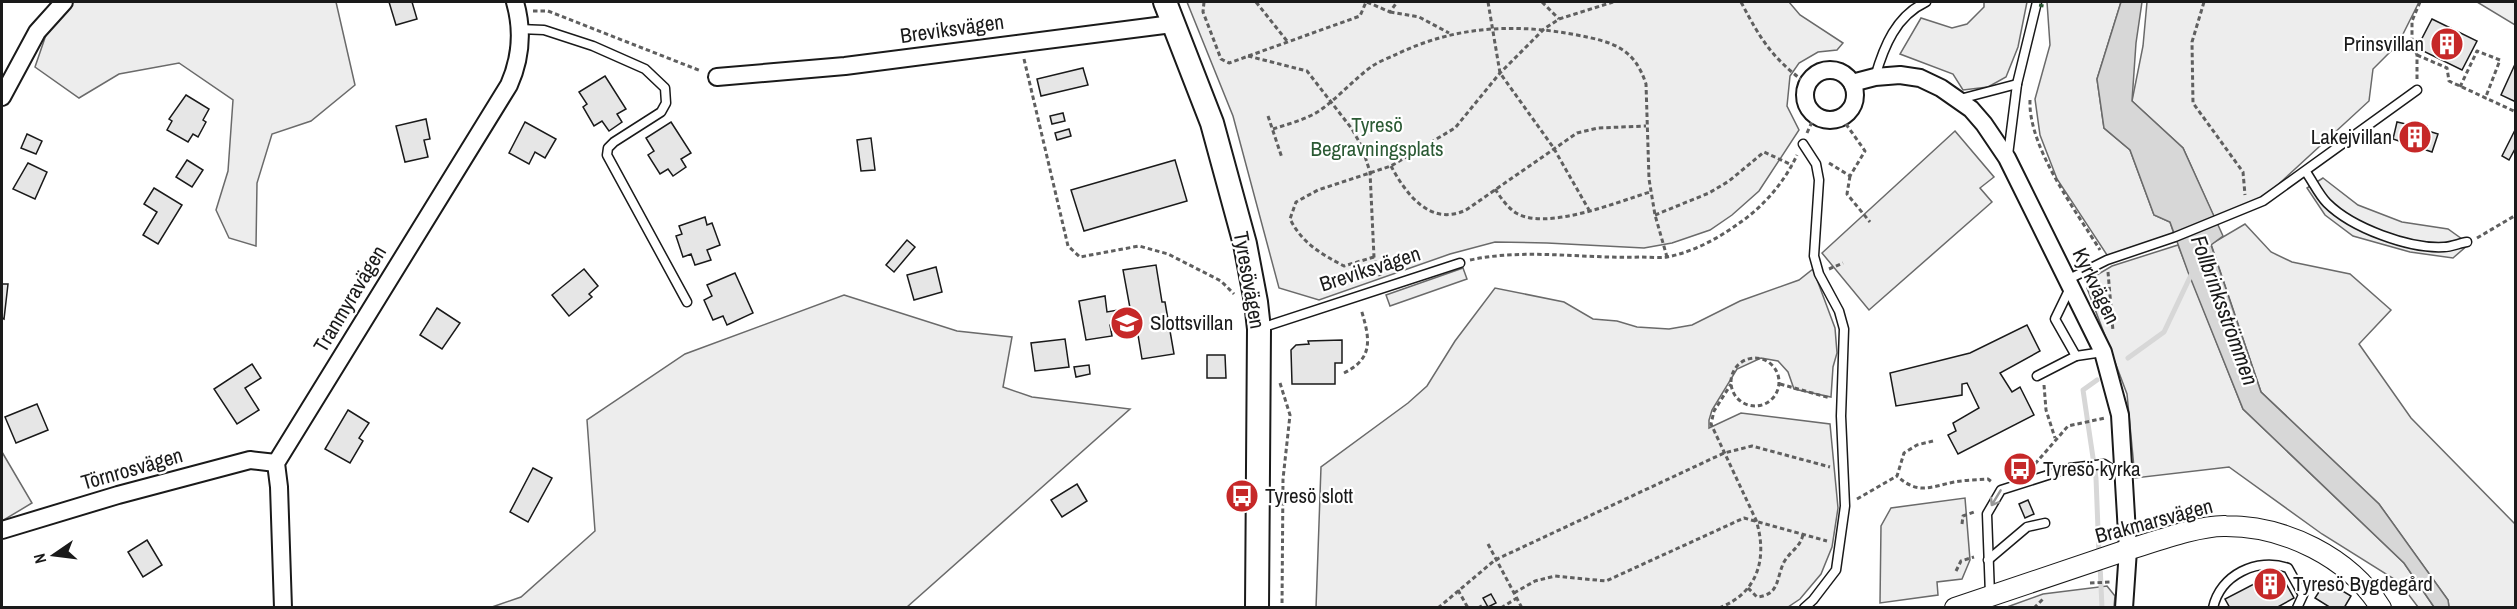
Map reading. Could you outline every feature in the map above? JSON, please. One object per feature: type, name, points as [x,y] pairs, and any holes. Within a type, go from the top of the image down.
[{"type":"main road","name":"Tyresövägen","points":[[1165,2],[1212,123],[1245,244],[1257,302],[1259,329],[1257,608]]},
{"type":"street","points":[[2,97],[37,32],[64,2]]},
{"type":"street","name":"Tranmyravägen","points":[[276,463],[509,85],[521,43],[516,6]]},
{"type":"street","name":"Breviksvägen","points":[[717,77],[845,66],[1172,24]]},
{"type":"street","points":[[1830,69],[1842,72],[1852,83],[1855,100],[1849,112],[1841,117],[1826,120],[1815,115],[1807,106],[1804,96],[1807,84],[1815,74],[1830,69]]},
{"type":"street","name":"Kyrkvägen","points":[[1852,83],[1875,77],[1900,75],[1920,78],[1958,99],[1984,124],[2007,158],[2069,283],[2109,347],[2120,415],[2124,477],[2128,550],[2124,608]]},
{"type":"street","name":"Törnrosvägen","points":[[2,530],[118,495],[250,460],[276,463]]},
{"type":"street","points":[[276,463],[279,487],[283,608]]},
{"type":"street","name":"Brakmarsvägen","points":[[1955,608],[2166,538],[2223,525],[2255,528],[2300,541],[2326,554],[2348,571],[2381,608]]},
{"type":"lane","points":[[1875,77],[1880,58],[1901,19],[1914,7],[1926,2]]},
{"type":"lane","points":[[2007,158],[2017,84],[2037,2]]},
{"type":"lane","points":[[519,29],[544,30],[593,46],[645,69],[665,88],[666,103],[661,112],[614,142],[608,148],[607,155],[687,302]]},
{"type":"lane","points":[[1958,99],[2017,84]]},
{"type":"lane","points":[[2076,356],[2055,319],[2069,283],[2107,260],[2175,237],[2263,201],[2417,90]]},
{"type":"lane","points":[[1803,144],[1816,164],[1819,180],[1814,256],[1820,274],[1839,311],[1844,329],[1841,402],[1845,506],[1836,570],[1820,593],[1804,608]]},
{"type":"lane","points":[[2306,172],[2325,202],[2343,216],[2376,232],[2409,243],[2445,247],[2467,242]]},
{"type":"lane","name":"Breviksvägen","points":[[1259,329],[1460,263]]},
{"type":"lane","points":[[2037,376],[2076,356],[2109,347]]},
{"type":"lane","points":[[1990,596],[1987,514],[2001,490],[2070,468],[2102,464],[2124,477]]},
{"type":"lane","points":[[1988,560],[2027,527],[2045,524]]},
{"type":"lane","points":[[2213,608],[2216,595],[2226,582],[2244,569],[2278,565],[2288,568],[2303,594],[2297,608]]},
{"type":"path","points":[[1204,2],[1203,12],[1221,58],[1229,63],[1360,16],[1366,2],[1390,12],[1419,17],[1450,34]]},
{"type":"path","points":[[1256,2],[1287,41]]},
{"type":"path","points":[[1390,12],[1397,2]]},
{"type":"path","points":[[1488,2],[1500,73],[1553,147],[1589,210]]},
{"type":"path","points":[[1542,2],[1559,19]]},
{"type":"path","points":[[1374,257],[1344,266],[1316,252],[1295,229],[1290,219],[1296,202],[1318,190],[1391,166],[1455,128],[1500,73],[1544,29],[1559,19],[1613,2]]},
{"type":"path","points":[[1741,2],[1762,43],[1787,69],[1807,84]]},
{"type":"path","points":[[2204,2],[2192,42],[2193,102],[2243,172],[2246,200],[2235,213]]},
{"type":"path","points":[[2417,90],[2417,55],[2412,40],[2412,21],[2420,2]]},
{"type":"path","points":[[516,6],[548,11],[717,77]]},
{"type":"path","points":[[1273,129],[1307,117],[1331,102],[1372,66],[1414,46],[1450,34],[1492,28],[1544,29],[1604,40],[1620,46],[1641,71],[1646,84],[1650,192],[1667,256]]},
{"type":"path","points":[[1020,43],[1068,246],[1080,257],[1139,246],[1168,254],[1221,281],[1237,297]]},
{"type":"path","points":[[2460,87],[2477,51],[2500,60],[2485,99]]},
{"type":"path","points":[[2417,55],[2447,68],[2449,81],[2516,112]]},
{"type":"path","points":[[1248,56],[1307,71],[1352,129],[1362,147],[1370,172],[1374,257],[1384,288]]},
{"type":"path","points":[[2030,95],[2029,106],[2037,138],[2055,181],[2107,260],[2109,347]]},
{"type":"path","points":[[1460,263],[1497,254],[1601,259],[1667,256],[1713,241],[1755,213],[1792,165],[1815,115]]},
{"type":"path","points":[[1268,116],[1282,158]]},
{"type":"path","points":[[1841,117],[1865,151],[1850,176],[1847,194],[1870,222]]},
{"type":"path","points":[[1391,166],[1400,183],[1416,202],[1432,213],[1454,216],[1553,147],[1577,133],[1598,128],[1646,126]]},
{"type":"path","points":[[1656,215],[1709,193],[1729,181],[1764,152],[1792,165]]},
{"type":"path","points":[[1816,164],[1826,161],[1839,167],[1850,176]]},
{"type":"path","points":[[1495,189],[1504,203],[1516,213],[1544,220],[1566,217],[1650,192]]},
{"type":"path","points":[[2467,242],[2484,235],[2516,215]]},
{"type":"path","points":[[1344,373],[1360,365],[1367,348],[1365,322],[1358,296]]},
{"type":"path","points":[[1719,608],[1742,596],[1755,579],[1761,557],[1761,537],[1756,520],[1711,424],[1714,411],[1731,384],[1732,376],[1740,363],[1755,358],[1763,359],[1775,368],[1780,384],[1778,392],[1767,404],[1752,406],[1737,399],[1731,384]]},
{"type":"path","points":[[2044,382],[2046,410],[2055,438]]},
{"type":"path","points":[[1780,384],[1841,402]]},
{"type":"path","points":[[2035,464],[2055,438],[2068,426],[2094,421]]},
{"type":"path","points":[[1845,506],[1897,476],[1904,453],[1917,445],[1933,441]]},
{"type":"path","points":[[1438,608],[1497,560],[1724,453],[1752,446],[1844,471]]},
{"type":"path","points":[[1897,476],[1908,485],[1931,489],[1955,482],[1988,479],[2001,490]]},
{"type":"path","points":[[1962,524],[1963,516],[1975,512]]},
{"type":"path","points":[[1514,592],[1535,581],[1555,576],[1606,582],[1744,518],[1841,545]]},
{"type":"path","points":[[1748,588],[1757,597],[1773,591],[1778,585],[1783,564],[1802,541],[1803,534]]},
{"type":"path","points":[[1488,544],[1522,608]]},
{"type":"path","points":[[1956,571],[1961,561],[1974,557]]},
{"type":"path","points":[[2095,583],[2107,582]]},
{"type":"path","points":[[1458,590],[1468,608]]},
{"type":"path","points":[[1500,608],[1517,598]]},
{"type":"path","points":[[1478,608],[1483,604],[1485,608]]},
{"type":"shaded area","points":[[73,2],[336,2],[355,85],[311,121],[272,134],[257,183],[256,246],[229,238],[216,210],[228,171],[233,100],[179,63],[119,74],[79,98],[35,67],[48,29]]},
{"type":"shaded area","name":"Tyresö Begravningsplats","points":[[1187,2],[1789,2],[1800,15],[1843,43],[1837,50],[1818,52],[1799,63],[1790,76],[1787,106],[1799,130],[1759,191],[1732,215],[1710,230],[1672,243],[1644,248],[1495,242],[1450,254],[1319,300],[1279,288],[1233,116]]},
{"type":"shaded area","points":[[1984,2],[2027,2],[2018,47],[2006,77],[1988,87],[1963,90],[1953,74],[1900,54],[1921,18],[1952,28],[1967,24],[1984,7]]},
{"type":"shaded area","points":[[2047,2],[2121,2],[2097,79],[2104,128],[2130,150],[2154,215],[2170,222],[2175,237],[2109,258],[2057,179],[2040,135],[2035,99],[2050,45]]},
{"type":"shaded area","points":[[2147,2],[2419,2],[2398,44],[2373,69],[2369,101],[2258,203],[2214,217],[2183,148],[2132,101],[2143,46]]},
{"type":"shaded area","points":[[2477,2],[2515,2],[2515,25]]},
{"type":"shaded area","points":[[1955,131],[1994,177],[1980,188],[1992,202],[1869,310],[1822,253]]},
{"type":"shaded area","points":[[2323,178],[2358,205],[2402,222],[2448,229],[2469,244],[2453,258],[2410,252],[2353,236],[2325,215],[2307,188]]},
{"type":"shaded area","points":[[2245,224],[2271,252],[2292,262],[2350,274],[2391,310],[2359,344],[2411,418],[2515,524],[2515,607],[2449,607],[2448,600],[2379,504],[2261,392],[2211,244]]},
{"type":"shaded area","points":[[2178,245],[2243,409],[2404,563],[2434,607],[2418,607],[2399,582],[2322,534],[2229,467],[2135,478],[2127,394],[2087,288],[2095,276],[2112,266]]},
{"type":"shaded area","points":[[1463,268],[1467,279],[1390,306],[1386,295]]},
{"type":"shaded area","points":[[1813,269],[1835,328],[1837,353],[1833,367],[1831,397],[1794,389],[1788,372],[1778,361],[1761,358],[1737,369],[1712,410],[1709,420],[1709,428],[1741,413],[1830,424],[1838,508],[1832,547],[1821,574],[1800,599],[1788,607],[1316,608],[1321,467],[1408,403],[1427,386],[1455,341],[1495,288],[1564,302],[1593,319],[1617,321],[1637,327],[1669,329],[1692,325],[1740,301],[1799,280]]},
{"type":"shaded area","points":[[844,295],[957,331],[1012,337],[1003,387],[1032,397],[1130,409],[907,607],[492,607],[521,597],[595,531],[587,420],[685,354]]},
{"type":"shaded area","points":[[2,452],[32,503],[2,521]]},
{"type":"shaded area","points":[[1965,498],[1970,560],[1962,579],[1937,582],[1938,595],[1880,603],[1881,526],[1891,508]]},
{"type":"shaded area","points":[[2107,586],[2115,596],[2114,607],[2007,607],[2043,594]]},
{"type":"water","name":"Follbrinksströmmen","points":[[2121,2],[2142,2],[2136,43],[2132,101],[2183,148],[2223,236],[2211,245],[2261,392],[2379,504],[2448,600],[2449,607],[2434,607],[2404,563],[2243,409],[2170,222],[2154,215],[2130,150],[2104,128],[2097,79]]},
{"type":"building","points":[[389,2],[412,2],[417,19],[396,25]]},
{"type":"building","name":"Prinsvillan","points":[[2432,19],[2477,41],[2462,70],[2417,48]]},
{"type":"building","points":[[2516,62],[2516,102],[2501,95]]},
{"type":"building","points":[[1083,68],[1088,85],[1041,96],[1037,79]]},
{"type":"building","points":[[605,76],[626,109],[617,114],[622,122],[609,131],[602,121],[594,126],[583,107],[587,104],[579,92]]},
{"type":"building","points":[[186,95],[209,109],[203,120],[206,122],[198,137],[193,134],[188,142],[167,130],[172,121],[169,119]]},
{"type":"building","points":[[1063,113],[1065,121],[1052,124],[1050,116]]},
{"type":"building","points":[[426,119],[430,139],[424,140],[428,157],[405,162],[396,126]]},
{"type":"building","name":"Lakejvillan","points":[[2412,121],[2427,126],[2425,130],[2438,134],[2432,152],[2393,139],[2397,122],[2410,125]]},
{"type":"building","points":[[525,122],[556,139],[545,158],[535,152],[529,164],[509,153]]},
{"type":"building","points":[[671,122],[691,153],[681,159],[686,167],[673,176],[668,169],[660,174],[648,155],[654,151],[646,138]]},
{"type":"building","points":[[2516,128],[2516,147],[2509,160],[2502,156]]},
{"type":"building","points":[[1069,129],[1071,136],[1057,140],[1055,133]]},
{"type":"building","points":[[27,134],[42,141],[36,154],[21,148]]},
{"type":"building","points":[[871,138],[875,170],[861,171],[857,140]]},
{"type":"building","points":[[187,160],[203,170],[192,187],[176,177]]},
{"type":"building","points":[[1175,160],[1187,201],[1084,231],[1071,190]]},
{"type":"building","points":[[28,163],[47,172],[35,199],[13,189]]},
{"type":"building","points":[[154,188],[182,205],[158,244],[143,235],[157,212],[144,204]]},
{"type":"building","points":[[705,217],[707,225],[712,223],[720,245],[707,250],[711,260],[695,265],[691,254],[683,257],[676,236],[682,234],[679,226]]},
{"type":"building","points":[[907,240],[915,247],[894,272],[886,265]]},
{"type":"building","points":[[1156,265],[1174,354],[1142,359],[1137,329],[1133,330],[1132,321],[1110,325],[1112,336],[1086,340],[1079,301],[1105,296],[1107,312],[1130,308],[1123,270]]},
{"type":"building","points":[[936,267],[942,292],[914,300],[907,275]]},
{"type":"building","points":[[584,269],[598,286],[589,294],[592,297],[569,316],[552,295]]},
{"type":"building","points":[[735,273],[753,313],[727,325],[723,316],[713,320],[704,300],[712,296],[707,285]]},
{"type":"building","points":[[2,284],[8,284],[4,319],[2,318]]},
{"type":"building","points":[[437,308],[460,323],[442,349],[420,335]]},
{"type":"building","points":[[2027,325],[2040,351],[2000,373],[2012,392],[2020,387],[2034,415],[1958,454],[1948,435],[1956,431],[1953,423],[1979,408],[1967,383],[1962,384],[1962,395],[1896,406],[1890,373],[1970,353]]},
{"type":"building","points":[[1065,339],[1069,367],[1035,371],[1031,343]]},
{"type":"building","points":[[1342,340],[1342,363],[1335,363],[1335,384],[1292,384],[1291,350],[1296,345],[1309,344],[1308,341]]},
{"type":"building","points":[[1207,355],[1225,355],[1226,378],[1207,378]]},
{"type":"building","points":[[252,364],[261,378],[245,388],[259,410],[237,424],[214,389]]},
{"type":"building","points":[[1089,365],[1090,374],[1076,377],[1074,367]]},
{"type":"building","points":[[37,404],[48,430],[16,443],[5,417]]},
{"type":"building","points":[[348,410],[369,423],[359,438],[363,441],[350,463],[325,449]]},
{"type":"building","points":[[533,468],[552,478],[528,522],[510,512]]},
{"type":"building","points":[[1077,484],[1087,501],[1062,517],[1051,500]]},
{"type":"building","points":[[2028,500],[2034,514],[2025,518],[2019,504]]},
{"type":"building","points":[[147,540],[162,565],[143,577],[128,552]]},
{"type":"building","name":"Tyresö Bygdegård","points":[[2279,571],[2294,598],[2276,608],[2230,608],[2225,599]]},
{"type":"building","points":[[2326,581],[2351,596],[2344,608],[2331,608],[2315,598]]},
{"type":"building","points":[[1491,594],[1496,603],[1488,607],[1483,598]]},
{"type":"waterway","name":"Follbrinksströmmen","points":[[2128,358],[2164,332],[2192,273]]},
{"type":"waterway","points":[[2097,380],[2083,390],[2096,478],[2099,555]]},
{"type":"waterway","points":[[2100,564],[2102,608]]},
{"type":"hedge","points":[[2041,7],[2042,2]]},
{"type":"place","name":"Prinsvillan","points":[[2447,44]]},
{"type":"place","name":"Lakejvillan","points":[[2415,137]]},
{"type":"place","name":"Slottsvillan","points":[[1127,323]]},
{"type":"place","name":"Tyresö kyrka","points":[[2020,469]]},
{"type":"place","name":"Tyresö slott","points":[[1242,496]]},
{"type":"place","name":"Tyresö Bygdegård","points":[[2270,584]]}]
